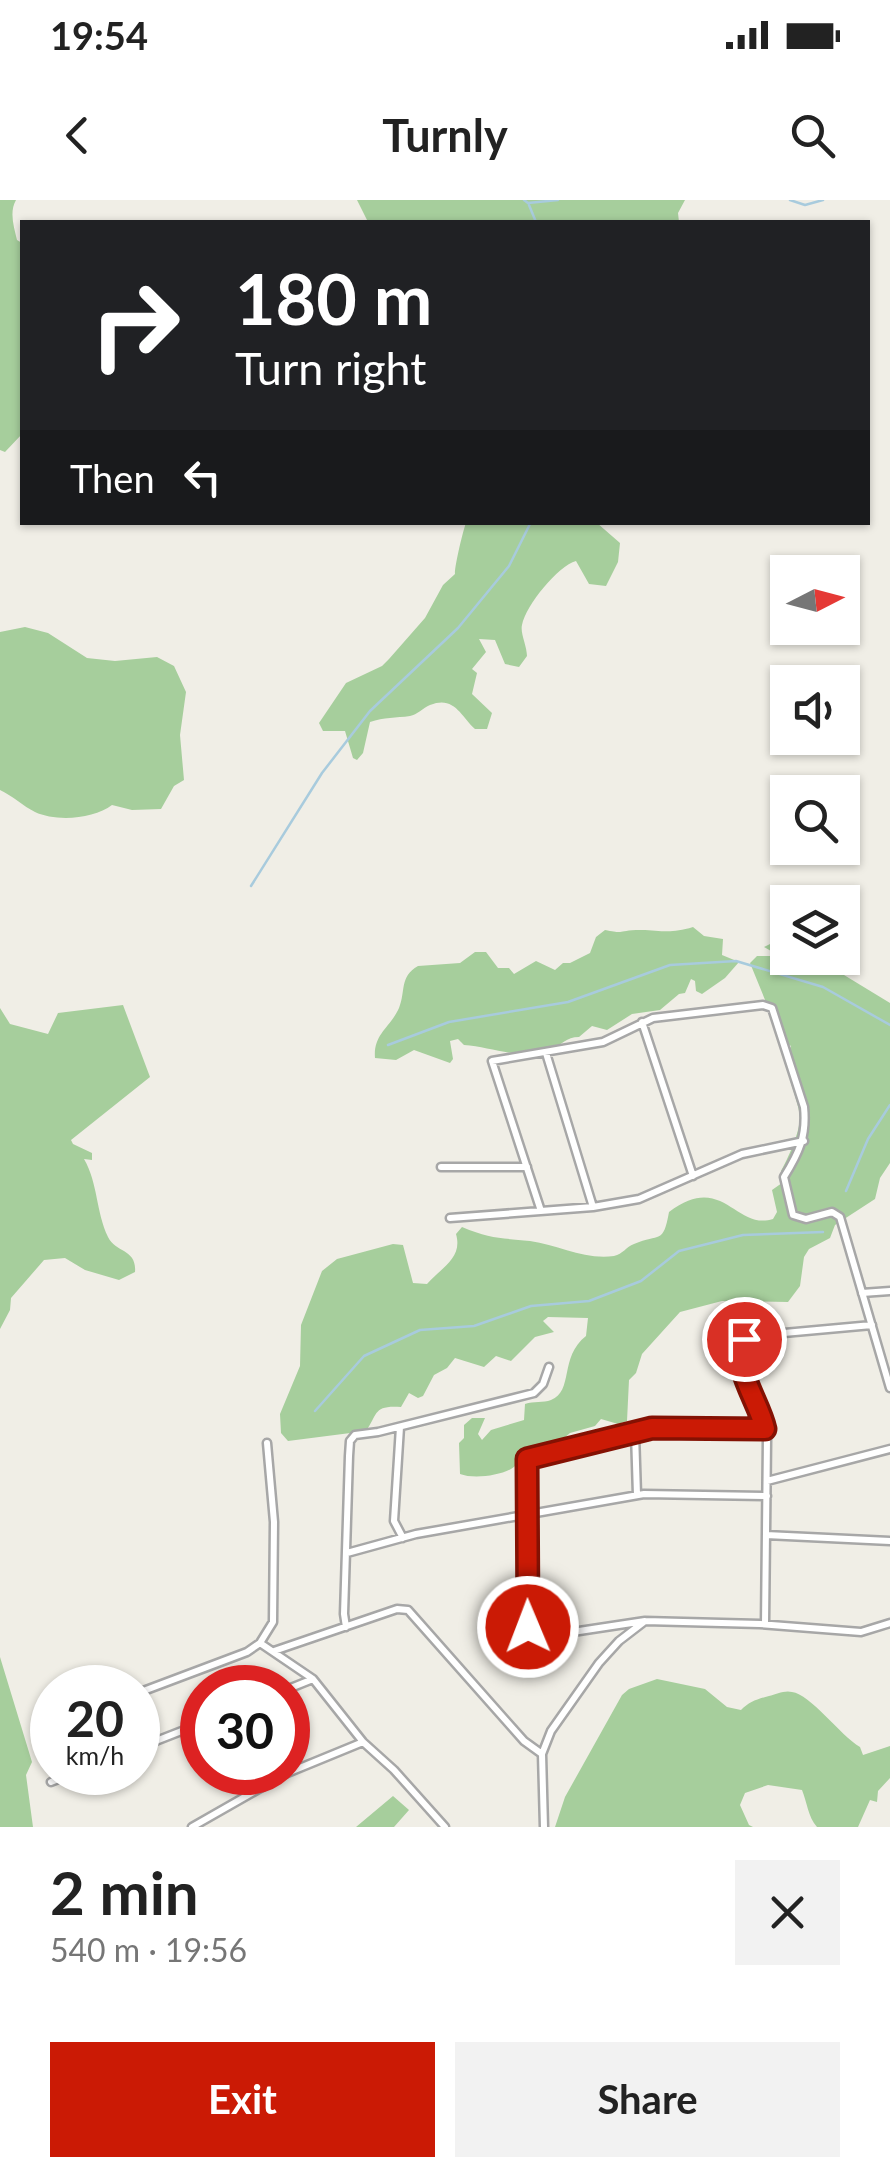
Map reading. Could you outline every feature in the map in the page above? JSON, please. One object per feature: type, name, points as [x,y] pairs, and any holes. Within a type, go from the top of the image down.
[{"type":"street","points":[[541,1212],[492,1061],[603,1042],[642,1022],[762,1005],[772,1008],[804,1107],[804,1141],[784,1177],[793,1216],[806,1220],[832,1212],[840,1217],[889,1383]]},
{"type":"street","points":[[642,1022],[693,1176]]},
{"type":"street","points":[[546,1053],[593,1207]]},
{"type":"street","points":[[450,1218],[593,1207],[639,1199],[742,1154],[804,1141]]},
{"type":"street","points":[[441,1168],[527,1168]]},
{"type":"street","points":[[862,1293],[890,1292]]},
{"type":"street","points":[[765,1624],[765,1429],[744,1370],[740,1352],[744,1339],[872,1325]]},
{"type":"street","points":[[346,1627],[350,1441],[355,1435],[534,1394],[549,1368]]},
{"type":"street","points":[[400,1427],[394,1521],[402,1538]]},
{"type":"street","points":[[765,1429],[652,1428],[527,1459],[528,1627],[532,1638],[645,1620],[860,1632],[890,1622]]},
{"type":"street","points":[[635,1433],[637,1495]]},
{"type":"street","points":[[160,1686],[247,1652],[260,1644],[273,1622],[274,1522],[267,1443]]},
{"type":"street","points":[[767,1481],[890,1449]]},
{"type":"street","points":[[347,1553],[402,1538],[637,1495],[767,1496]]},
{"type":"street","points":[[766,1536],[890,1541]]},
{"type":"street","points":[[274,1652],[397,1609],[408,1610],[524,1741],[542,1754]]},
{"type":"street","points":[[544,1827],[542,1754],[551,1732],[599,1663],[645,1620]]},
{"type":"street","points":[[260,1644],[313,1679],[363,1742],[445,1827]]},
{"type":"street","points":[[192,1827],[284,1774],[363,1742]]},
{"type":"green space","points":[[0,200],[16,200],[13,220],[20,242],[20,436],[5,452],[0,450]]},
{"type":"green space","points":[[357,200],[685,200],[679,220],[367,220]]},
{"type":"green space","points":[[465,525],[599,525],[620,543],[618,562],[606,586],[589,584],[576,561],[552,578],[536,597],[522,628],[527,656],[519,667],[505,664],[495,640],[479,639],[486,652],[472,669],[477,673],[472,694],[492,713],[487,729],[475,729],[456,708],[438,703],[413,715],[370,722],[363,753],[357,760],[345,731],[323,731],[319,723],[346,683],[382,666],[425,618],[443,585],[455,574]]},
{"type":"green space","points":[[25,627],[48,633],[87,658],[115,661],[157,657],[174,666],[186,692],[180,735],[184,780],[174,786],[161,809],[132,810],[112,805],[85,816],[53,817],[35,812],[0,790],[0,632]]},
{"type":"green space","points":[[693,927],[704,936],[723,939],[722,955],[739,962],[702,994],[696,991],[691,979],[685,993],[660,1010],[632,1014],[607,1030],[592,1026],[579,1037],[545,1051],[511,1053],[464,1045],[458,1039],[450,1041],[450,1063],[414,1050],[396,1060],[375,1058],[379,1037],[399,1008],[405,980],[418,966],[460,963],[475,952],[486,952],[498,968],[509,968],[514,974],[536,961],[555,970],[590,953],[596,937],[605,930],[670,931]]},
{"type":"green space","points":[[757,956],[770,956],[770,975],[844,975],[890,1003],[890,1163],[880,1178],[875,1199],[835,1225],[830,1238],[809,1249],[800,1286],[788,1302],[722,1301],[680,1312],[642,1354],[636,1373],[629,1380],[627,1421],[618,1424],[601,1419],[595,1426],[570,1433],[549,1451],[530,1451],[514,1467],[499,1473],[460,1474],[459,1443],[464,1438],[464,1425],[472,1418],[485,1418],[478,1434],[482,1440],[491,1430],[524,1420],[525,1404],[558,1396],[572,1354],[586,1336],[588,1318],[548,1317],[543,1321],[554,1332],[535,1337],[511,1361],[496,1356],[484,1367],[455,1358],[434,1375],[423,1396],[418,1398],[409,1393],[401,1407],[381,1409],[366,1431],[288,1441],[281,1433],[280,1414],[300,1366],[301,1325],[322,1271],[337,1259],[393,1244],[403,1245],[413,1283],[427,1284],[454,1256],[456,1234],[462,1227],[488,1236],[603,1257],[617,1255],[634,1244],[659,1236],[669,1212],[703,1197],[716,1199],[748,1217],[773,1219],[777,1212],[772,1190],[789,1178],[781,1171],[800,1118],[788,1073],[791,1046],[781,1039],[750,963]]},
{"type":"green space","points":[[123,1005],[150,1077],[71,1140],[92,1153],[92,1160],[84,1159],[104,1227],[112,1242],[133,1259],[135,1272],[119,1280],[85,1270],[65,1258],[44,1260],[11,1298],[10,1310],[0,1329],[0,1008],[10,1024],[48,1034],[58,1013]]},
{"type":"green space","points":[[0,1657],[30,1755],[26,1775],[33,1827],[0,1827]]},
{"type":"green space","points":[[657,1679],[705,1689],[727,1707],[741,1710],[754,1701],[781,1693],[799,1694],[860,1747],[863,1755],[890,1746],[890,1778],[878,1791],[877,1802],[870,1800],[858,1827],[817,1827],[802,1790],[768,1785],[745,1793],[740,1805],[753,1827],[555,1827],[565,1797],[622,1695]]},
{"type":"green space","points":[[393,1796],[409,1810],[394,1827],[356,1827]]},
{"type":"waterway","points":[[524,200],[558,200]]},
{"type":"waterway","points":[[790,200],[805,205],[823,200]]},
{"type":"waterway","points":[[529,205],[535,220]]},
{"type":"waterway","points":[[251,886],[322,773],[370,711],[458,628],[509,566],[530,525]]},
{"type":"waterway","points":[[388,1045],[449,1022],[568,1002],[670,965],[736,961],[823,987],[890,1025]]},
{"type":"waterway","points":[[846,1191],[868,1139],[890,1105]]},
{"type":"waterway","points":[[315,1411],[364,1356],[420,1330],[474,1326],[531,1306],[589,1301],[641,1281],[679,1251],[743,1235],[823,1232]]},
{"type":"route","points":[[528,1627],[527,1459],[652,1428],[765,1429],[744,1370],[740,1352],[744,1339]]}]
